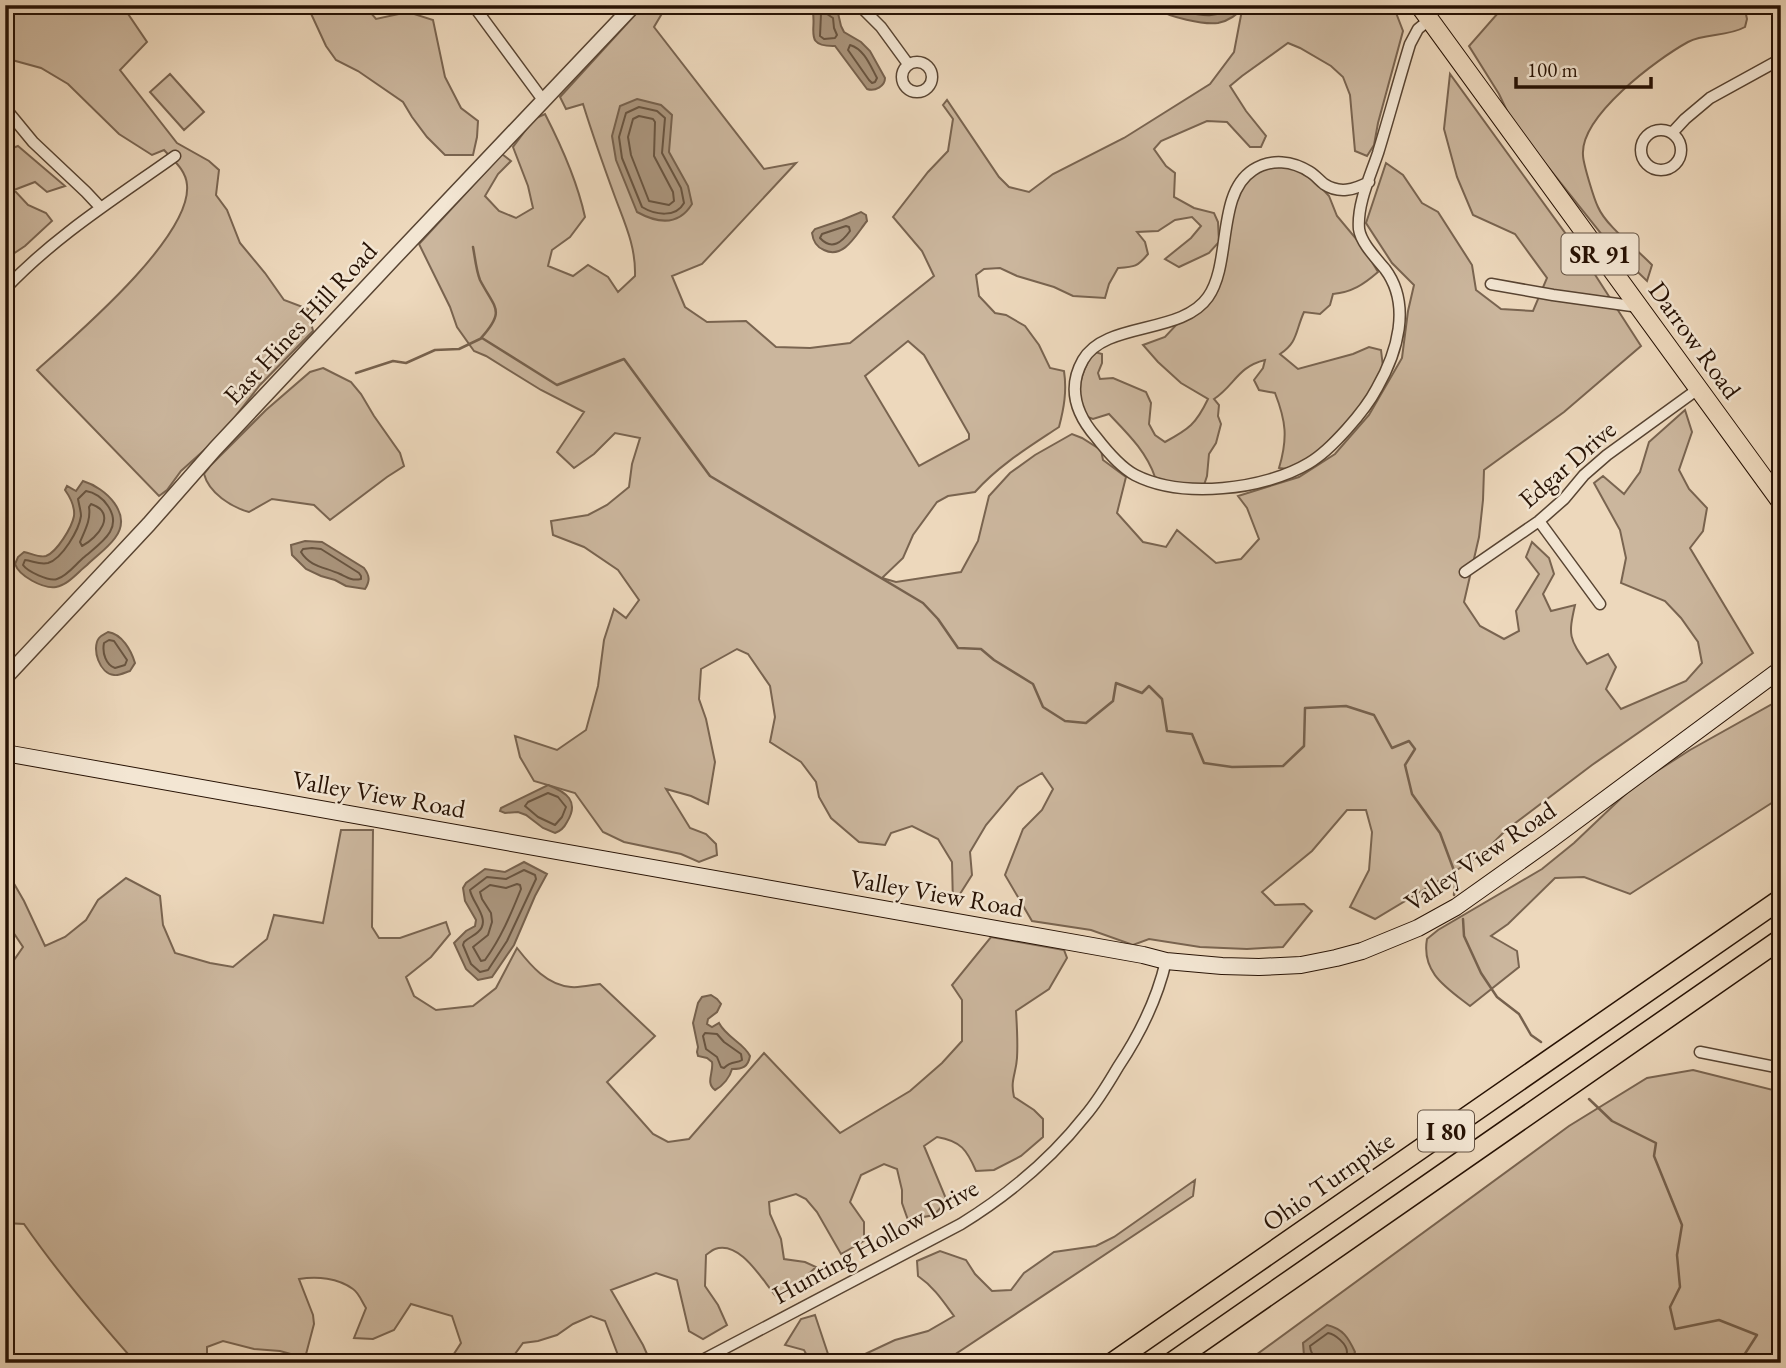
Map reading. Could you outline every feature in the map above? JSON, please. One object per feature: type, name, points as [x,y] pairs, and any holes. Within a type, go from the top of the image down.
[{"type":"highway","name":"Ohio Turnpike","points":[[1112,1363],[1781,899]]},
{"type":"highway","name":"I 80","points":[[1171,1363],[1781,939]]},
{"type":"main road","name":"Darrow Road","points":[[1424,12],[1781,502]]},
{"type":"main road","name":"Valley View Road","points":[[5,753],[771,888],[1166,961],[1259,967],[1301,965],[1362,951],[1418,928],[1456,907],[1781,669]]},
{"type":"street","points":[[473,5],[543,100]]},
{"type":"street","name":"East Hines Hill Road","points":[[5,678],[215,449],[634,5]]},
{"type":"street","points":[[859,5],[886,32],[908,64]]},
{"type":"street","points":[[1368,182],[1358,188],[1341,190],[1325,185],[1307,170],[1296,165],[1276,162],[1258,167],[1244,177],[1236,190],[1217,277],[1206,300],[1184,316],[1103,341],[1091,350],[1077,373],[1075,402],[1089,430],[1123,466],[1133,474],[1151,481],[1177,487],[1199,489],[1269,480],[1299,469],[1322,455],[1372,398],[1393,354],[1400,309],[1391,278],[1368,248],[1359,230],[1363,200],[1410,44],[1424,12]]},
{"type":"street","points":[[1672,133],[1710,98],[1781,59]]},
{"type":"street","points":[[5,108],[33,142],[101,208]]},
{"type":"street","points":[[5,289],[45,250],[174,156]]},
{"type":"street","points":[[1490,284],[1639,307]]},
{"type":"street","name":"Edgar Drive","points":[[1465,572],[1539,521],[1607,455],[1698,389]]},
{"type":"street","points":[[1539,521],[1600,604]]},
{"type":"street","name":"Hunting Hollow Drive","points":[[697,1363],[961,1224],[1021,1181],[1066,1139],[1100,1096],[1133,1044],[1153,1004],[1166,961]]},
{"type":"street","points":[[1700,1052],[1781,1068]]},
{"type":"shaded area","points":[[5,5],[122,5],[147,42],[120,70],[177,143],[209,161],[219,170],[216,195],[227,210],[240,243],[284,300],[308,309],[313,331],[260,385],[220,436],[181,471],[159,496],[37,370],[102,310],[152,257],[171,231],[184,206],[186,180],[164,150],[152,155],[119,134],[68,84],[41,68],[12,60],[5,55]]},
{"type":"shaded area","points":[[307,5],[364,5],[376,19],[408,12],[433,20],[445,77],[461,108],[478,121],[473,155],[445,155],[427,137],[403,102],[358,71],[336,60],[326,46]]},
{"type":"shaded area","points":[[644,5],[667,5],[654,27],[764,169],[796,163],[702,264],[672,276],[685,307],[707,322],[746,321],[776,347],[810,348],[850,343],[934,276],[922,251],[893,217],[948,151],[953,119],[943,105],[947,100],[999,177],[1009,187],[1029,192],[1053,174],[1124,138],[1210,84],[1234,52],[1242,10],[1246,5],[1393,5],[1403,31],[1374,145],[1367,156],[1355,151],[1350,95],[1343,77],[1331,66],[1288,43],[1230,86],[1266,136],[1261,147],[1250,147],[1227,122],[1207,121],[1161,141],[1154,149],[1166,166],[1175,173],[1174,197],[1194,208],[1214,213],[1218,222],[1219,242],[1209,253],[1179,267],[1165,259],[1201,226],[1192,217],[1175,220],[1158,231],[1137,232],[1145,242],[1148,254],[1135,266],[1118,268],[1105,298],[1073,296],[1000,268],[984,269],[976,275],[979,296],[995,313],[1006,315],[1025,326],[1039,345],[1050,368],[1064,371],[1064,399],[1059,427],[1004,465],[975,492],[948,496],[937,502],[913,535],[903,558],[882,578],[896,582],[961,572],[978,541],[989,496],[1010,473],[1072,434],[1101,450],[1103,460],[1126,477],[1117,513],[1143,542],[1166,547],[1177,530],[1216,563],[1241,559],[1259,539],[1247,508],[1238,496],[1299,477],[1335,454],[1369,415],[1402,358],[1414,285],[1392,263],[1366,223],[1386,163],[1403,175],[1422,203],[1438,212],[1472,265],[1476,290],[1501,309],[1533,311],[1547,278],[1515,234],[1473,215],[1457,177],[1444,129],[1450,74],[1592,270],[1641,346],[1564,412],[1484,470],[1479,537],[1464,602],[1480,626],[1504,639],[1519,631],[1516,611],[1539,574],[1526,557],[1532,542],[1549,558],[1554,574],[1543,594],[1551,611],[1575,605],[1571,624],[1573,642],[1587,664],[1608,654],[1616,667],[1606,689],[1621,709],[1686,681],[1702,663],[1698,642],[1665,601],[1621,583],[1626,558],[1620,530],[1594,483],[1603,476],[1624,494],[1640,472],[1649,442],[1685,410],[1692,432],[1679,470],[1689,489],[1707,508],[1703,531],[1690,548],[1753,653],[1592,765],[1506,830],[1480,856],[1375,919],[1350,907],[1369,870],[1372,832],[1366,810],[1347,810],[1312,851],[1262,892],[1275,905],[1304,904],[1312,911],[1283,947],[1200,947],[1149,939],[1133,945],[1091,930],[1032,921],[1005,875],[1023,829],[1042,810],[1053,789],[1042,773],[1018,787],[986,825],[970,852],[972,875],[953,905],[952,862],[938,839],[912,826],[891,833],[885,845],[859,842],[831,818],[819,797],[816,782],[801,762],[770,742],[775,717],[770,686],[748,654],[737,649],[701,669],[699,699],[715,762],[708,804],[666,789],[690,828],[706,834],[716,844],[717,855],[699,862],[681,854],[624,842],[603,832],[575,793],[534,781],[520,757],[515,736],[557,750],[586,730],[598,686],[604,640],[614,609],[626,618],[639,600],[618,570],[584,547],[553,535],[551,521],[588,515],[607,505],[629,487],[632,464],[640,438],[615,433],[594,454],[574,468],[557,452],[584,412],[474,351],[457,327],[419,244],[502,154],[511,161],[498,174],[485,196],[499,211],[516,218],[533,208],[528,186],[513,147],[534,119],[545,114],[568,164],[585,217],[570,237],[552,250],[548,266],[573,276],[588,265],[608,277],[618,292],[635,276],[634,255],[629,236],[583,104],[566,109],[560,97]],"holes":[[[908,341],[924,355],[969,434],[969,439],[919,466],[865,376]]]},
{"type":"shaded area","points":[[1505,5],[1744,5],[1747,19],[1745,27],[1695,39],[1658,61],[1607,107],[1585,140],[1583,159],[1598,207],[1615,229],[1652,265],[1647,281],[1611,246],[1540,157],[1519,136],[1499,94],[1469,46]]},
{"type":"shaded area","points":[[170,74],[204,112],[184,130],[150,92]]},
{"type":"shaded area","points":[[18,146],[65,186],[47,192],[35,182],[14,190],[28,205],[46,213],[52,221],[10,256],[5,254],[5,180],[12,177],[10,149]]},
{"type":"shaded area","points":[[1268,166],[1297,170],[1316,182],[1329,196],[1337,216],[1363,247],[1378,272],[1357,287],[1333,294],[1330,305],[1320,314],[1304,312],[1293,341],[1280,354],[1298,369],[1369,347],[1381,350],[1383,367],[1370,395],[1354,414],[1316,454],[1288,469],[1279,468],[1285,438],[1279,403],[1275,393],[1259,390],[1254,380],[1263,368],[1265,360],[1248,367],[1214,399],[1219,405],[1218,416],[1221,424],[1216,443],[1209,454],[1204,485],[1166,482],[1155,477],[1142,451],[1109,414],[1093,419],[1085,416],[1078,395],[1082,375],[1095,352],[1102,354],[1098,373],[1100,379],[1113,378],[1146,392],[1151,403],[1149,424],[1155,435],[1165,442],[1195,420],[1208,399],[1181,383],[1143,345],[1165,337],[1177,324],[1193,317],[1207,305],[1218,290],[1240,187],[1254,173]]},
{"type":"shaded area","points":[[323,368],[351,382],[361,394],[400,453],[404,466],[330,520],[314,505],[272,499],[249,512],[222,498],[211,487],[204,474],[266,410],[310,372]]},
{"type":"shaded area","points":[[1781,699],[1781,797],[1630,894],[1584,877],[1555,878],[1508,924],[1491,936],[1517,951],[1519,967],[1470,1006],[1438,978],[1428,961],[1426,951],[1427,939],[1438,930],[1542,869],[1574,843],[1635,785],[1690,750]]},
{"type":"shaded area","points":[[341,830],[373,830],[372,927],[379,938],[400,938],[446,922],[450,934],[431,957],[406,977],[414,996],[436,1010],[473,1006],[496,988],[517,948],[534,968],[554,983],[574,987],[600,984],[655,1036],[607,1082],[653,1134],[668,1142],[689,1139],[764,1053],[840,1133],[910,1091],[962,1041],[962,1000],[952,985],[991,937],[1064,950],[1067,958],[1049,989],[1016,1011],[1014,1097],[1043,1119],[1043,1137],[1021,1156],[994,1170],[976,1171],[966,1152],[952,1141],[937,1137],[924,1146],[947,1201],[934,1215],[908,1220],[902,1203],[897,1169],[884,1164],[861,1175],[850,1202],[864,1222],[864,1241],[841,1254],[817,1212],[806,1199],[796,1194],[769,1202],[770,1214],[781,1239],[784,1259],[805,1262],[816,1267],[796,1286],[776,1296],[742,1256],[724,1248],[713,1250],[706,1255],[705,1286],[727,1325],[703,1339],[689,1331],[677,1280],[656,1273],[611,1290],[651,1363],[621,1363],[605,1321],[591,1316],[557,1335],[523,1343],[515,1354],[517,1363],[448,1363],[461,1343],[452,1316],[411,1304],[394,1330],[373,1339],[354,1338],[366,1308],[359,1295],[341,1282],[313,1278],[299,1279],[314,1324],[305,1358],[223,1341],[207,1347],[207,1363],[136,1363],[78,1295],[24,1224],[5,1223],[5,961],[14,960],[23,947],[5,920],[5,868],[45,946],[65,937],[86,920],[98,900],[126,878],[160,896],[163,925],[175,953],[233,967],[267,939],[274,915],[323,923]]},
{"type":"shaded area","points":[[1693,1070],[1781,1092],[1781,1357],[1770,1363],[1245,1363],[1569,1126],[1647,1078]]},
{"type":"shaded area","points":[[1195,1180],[1193,1196],[942,1363],[846,1363],[895,1340],[928,1331],[954,1316],[934,1290],[918,1276],[917,1261],[940,1251],[966,1260],[975,1274],[992,1291],[1011,1290],[1024,1273],[1054,1252],[1096,1246],[1114,1237]]},
{"type":"shaded area","points":[[815,1315],[831,1363],[811,1363],[804,1350],[785,1345],[801,1319]]},
{"type":"water","points":[[811,5],[829,5],[838,13],[844,32],[870,51],[885,78],[881,86],[873,90],[867,89],[835,46],[818,43],[814,39]]},
{"type":"water","points":[[1160,5],[1246,5],[1230,19],[1212,23],[1170,15],[1158,9]]},
{"type":"water","points":[[637,99],[661,105],[672,115],[669,152],[688,186],[692,204],[674,220],[652,219],[637,212],[616,160],[612,136],[620,106]]},
{"type":"water","points":[[861,212],[866,215],[867,221],[844,248],[831,252],[821,249],[815,243],[812,233],[815,229]]},
{"type":"water","points":[[83,481],[100,489],[114,503],[119,511],[120,529],[109,546],[69,581],[56,587],[38,584],[17,569],[15,564],[18,557],[24,552],[46,556],[59,544],[74,516],[72,502],[65,490],[67,486],[76,491]]},
{"type":"water","points":[[305,541],[322,542],[364,568],[369,578],[365,589],[346,586],[306,569],[292,555],[291,545]]},
{"type":"water","points":[[108,632],[122,639],[128,648],[135,663],[130,671],[114,675],[101,666],[97,643],[100,637]]},
{"type":"water","points":[[548,785],[565,794],[571,803],[571,815],[559,831],[555,833],[543,828],[518,812],[500,811],[501,808]]},
{"type":"water","points":[[524,862],[547,874],[514,945],[492,977],[478,980],[466,969],[454,943],[475,926],[476,920],[465,901],[463,888],[485,869],[505,872]]},
{"type":"water","points":[[711,995],[721,1004],[707,1024],[712,1027],[719,1023],[750,1056],[746,1065],[732,1069],[726,1081],[715,1090],[710,1081],[712,1062],[698,1056],[693,1023],[698,1003],[702,997]]},
{"type":"water","points":[[1327,1325],[1341,1331],[1350,1342],[1355,1352],[1350,1363],[1310,1363],[1304,1356],[1303,1343]]},
{"type":"waterway","points":[[473,247],[480,280],[494,304],[496,315],[481,338]]},
{"type":"waterway","points":[[356,373],[393,361],[406,363],[435,350],[459,349],[482,338],[557,385],[624,359],[710,476],[923,603],[958,648],[981,649],[1033,684],[1043,707],[1065,721],[1086,723],[1113,701],[1116,683],[1142,693],[1149,686],[1162,699],[1167,731],[1192,734],[1204,763],[1232,767],[1283,766],[1304,746],[1305,708],[1346,706],[1374,715],[1392,748],[1409,741],[1415,749],[1405,765],[1412,794],[1440,833],[1456,876],[1454,895]]},
{"type":"waterway","points":[[1463,919],[1464,936],[1481,973],[1497,997],[1519,1014],[1531,1035],[1541,1042]]},
{"type":"waterway","points":[[1589,1099],[1612,1121],[1656,1143],[1654,1156],[1682,1225],[1677,1255],[1680,1287],[1670,1307],[1675,1329],[1719,1320],[1757,1335],[1739,1363]]}]
